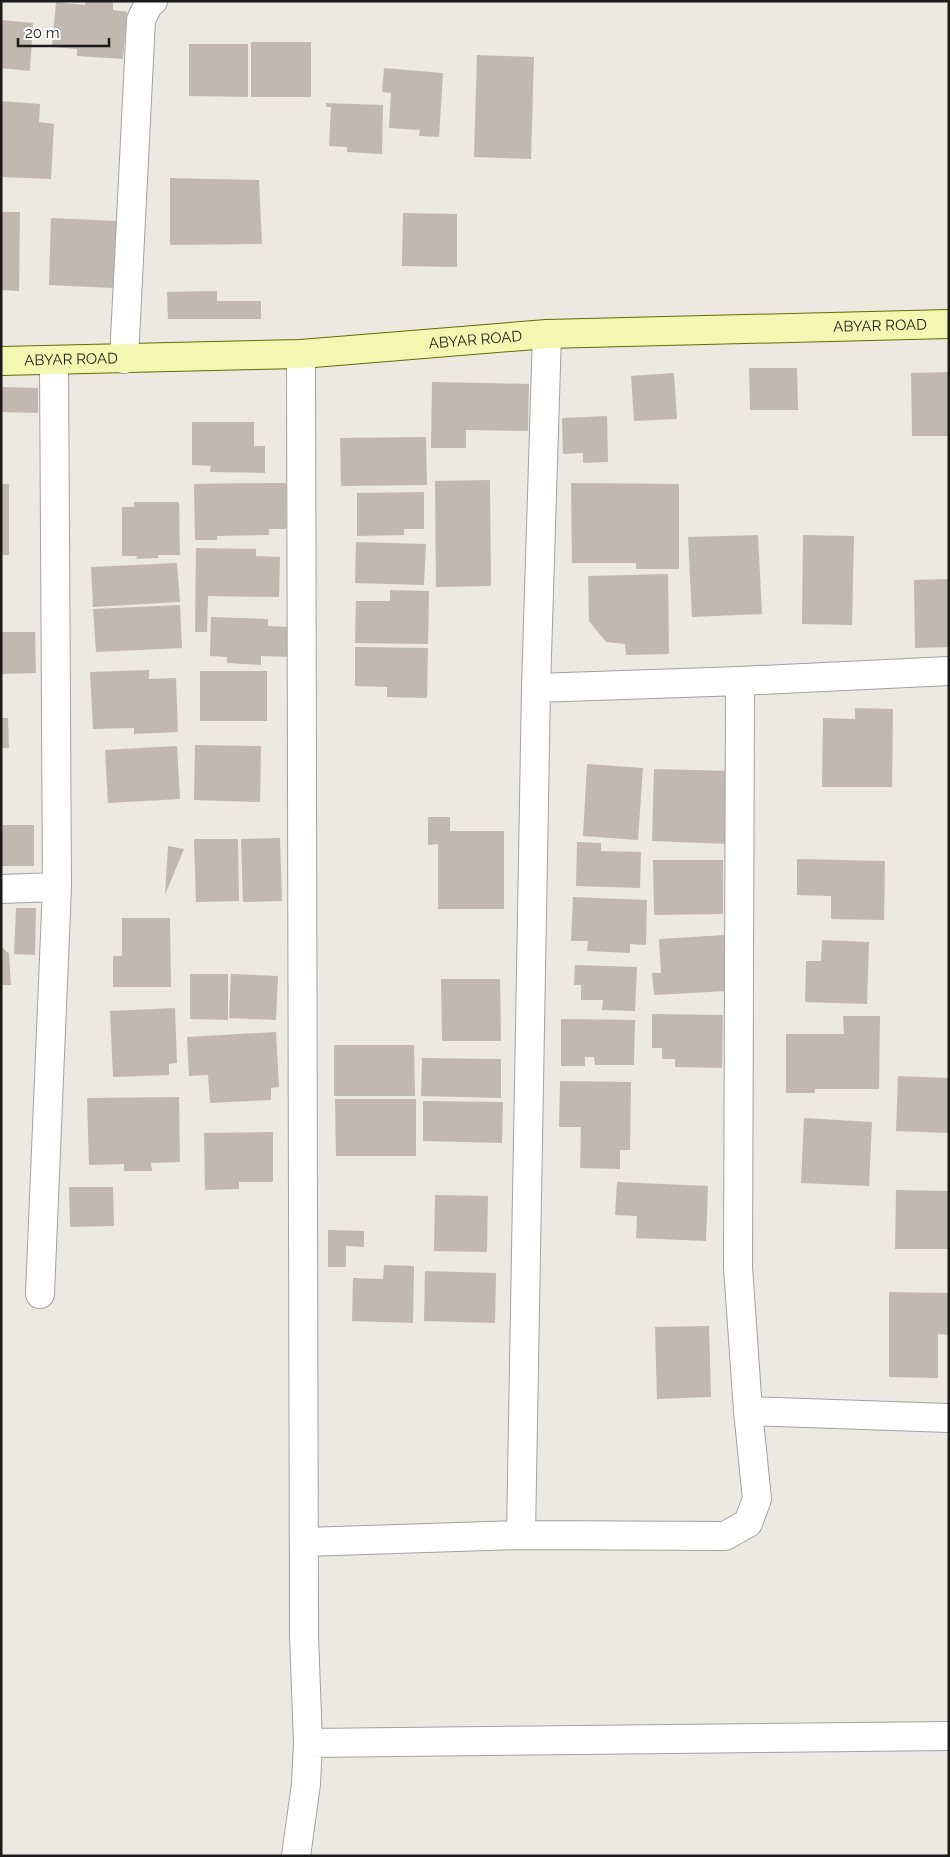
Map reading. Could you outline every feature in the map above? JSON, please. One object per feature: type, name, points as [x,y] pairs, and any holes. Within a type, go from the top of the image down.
[{"type":"main road","name":"ABYAR ROAD","points":[[1,361],[301,354],[547,334],[949,324]]},
{"type":"street","points":[[124,359],[141,20],[149,3],[153,1]]},
{"type":"street","points":[[521,1535],[536,688],[547,334]]},
{"type":"street","points":[[296,1856],[306,1784],[308,1743],[304,1635],[301,354]]},
{"type":"street","points":[[40,1294],[57,887],[54,360]]},
{"type":"street","points":[[536,688],[949,671]]},
{"type":"street","points":[[305,1542],[521,1535],[725,1536],[748,1523],[757,1499],[748,1411],[738,1267],[740,681]]},
{"type":"street","points":[[1,889],[57,887]]},
{"type":"street","points":[[748,1411],[949,1418]]},
{"type":"street","points":[[308,1743],[949,1736]]},
{"type":"building","points":[[85,1],[113,1],[113,10],[127,12],[123,59],[77,56],[77,49],[52,47],[56,2],[85,5]]},
{"type":"building","points":[[1,20],[33,23],[30,71],[1,68]]},
{"type":"building","points":[[251,42],[311,42],[311,97],[251,97]]},
{"type":"building","points":[[189,44],[248,44],[248,97],[189,96]]},
{"type":"building","points":[[477,55],[534,57],[531,159],[474,157]]},
{"type":"building","points":[[384,68],[443,73],[439,137],[419,136],[420,130],[389,128],[391,93],[382,92]]},
{"type":"building","points":[[1,101],[40,104],[39,122],[54,124],[51,179],[1,177]]},
{"type":"building","points":[[326,103],[383,105],[382,154],[347,152],[347,147],[329,146],[331,107],[326,107]]},
{"type":"building","points":[[170,178],[259,180],[262,244],[170,245]]},
{"type":"building","points":[[1,212],[20,212],[19,291],[1,290]]},
{"type":"building","points":[[403,213],[457,214],[457,267],[402,266]]},
{"type":"building","points":[[51,218],[117,221],[114,288],[49,285]]},
{"type":"building","points":[[217,291],[217,301],[261,301],[261,319],[168,319],[167,292]]},
{"type":"building","points":[[749,368],[797,368],[798,410],[750,410]]},
{"type":"building","points":[[949,372],[949,436],[912,436],[911,373]]},
{"type":"building","points":[[674,373],[677,419],[634,421],[631,376]]},
{"type":"building","points":[[432,382],[529,384],[528,431],[466,430],[466,448],[431,448]]},
{"type":"building","points":[[1,387],[38,388],[38,413],[1,412]]},
{"type":"building","points":[[607,416],[608,462],[583,463],[583,453],[563,454],[562,418]]},
{"type":"building","points":[[192,422],[254,422],[254,446],[265,446],[265,473],[210,472],[211,466],[192,465]]},
{"type":"building","points":[[426,437],[427,485],[341,486],[340,438]]},
{"type":"building","points":[[490,480],[491,586],[436,587],[435,481]]},
{"type":"building","points":[[286,483],[286,529],[269,529],[269,535],[217,536],[217,540],[195,540],[194,484]]},
{"type":"building","points":[[571,483],[679,484],[679,569],[636,569],[636,563],[572,563]]},
{"type":"building","points":[[1,484],[9,484],[9,555],[1,555]]},
{"type":"building","points":[[424,492],[424,529],[404,529],[404,535],[357,536],[357,493]]},
{"type":"building","points":[[134,502],[179,502],[180,555],[158,555],[158,558],[136,559],[137,556],[122,556],[122,507],[134,507]]},
{"type":"building","points":[[758,535],[762,614],[692,617],[688,537]]},
{"type":"building","points":[[803,535],[854,536],[852,625],[802,624]]},
{"type":"building","points":[[356,542],[426,544],[424,585],[355,583]]},
{"type":"building","points":[[196,548],[256,549],[256,556],[280,557],[279,597],[208,596],[207,632],[195,632]]},
{"type":"building","points":[[177,563],[180,602],[93,607],[91,567]]},
{"type":"building","points":[[668,574],[669,654],[626,655],[625,644],[606,642],[589,621],[588,576]]},
{"type":"building","points":[[949,579],[949,647],[915,648],[914,580]]},
{"type":"building","points":[[390,590],[429,591],[428,644],[355,643],[356,601],[390,601]]},
{"type":"building","points":[[180,605],[182,648],[96,652],[93,609]]},
{"type":"building","points":[[211,617],[268,619],[268,626],[290,627],[289,657],[261,656],[261,665],[227,663],[227,657],[210,656]]},
{"type":"building","points":[[1,632],[35,632],[36,673],[1,674]]},
{"type":"building","points":[[355,647],[428,648],[427,698],[387,697],[387,687],[355,686]]},
{"type":"building","points":[[149,670],[149,679],[176,678],[178,732],[134,734],[134,728],[93,729],[90,672]]},
{"type":"building","points":[[200,671],[267,671],[267,721],[200,721]]},
{"type":"building","points":[[855,708],[893,709],[892,787],[822,787],[823,718],[855,719]]},
{"type":"building","points":[[1,718],[8,718],[9,748],[1,748]]},
{"type":"building","points":[[195,745],[261,746],[260,802],[194,800]]},
{"type":"building","points":[[177,746],[180,799],[108,803],[105,750]]},
{"type":"building","points":[[587,764],[643,768],[638,840],[583,836]]},
{"type":"building","points":[[654,769],[731,771],[729,844],[652,841]]},
{"type":"building","points":[[428,817],[450,817],[450,831],[504,831],[504,909],[438,909],[438,844],[428,845]]},
{"type":"building","points":[[1,825],[34,825],[34,866],[1,866]]},
{"type":"building","points":[[280,838],[282,901],[243,902],[241,839]]},
{"type":"building","points":[[194,839],[238,839],[239,901],[196,902]]},
{"type":"building","points":[[577,842],[601,843],[601,851],[641,852],[640,888],[576,886]]},
{"type":"building","points":[[168,846],[184,849],[165,895]]},
{"type":"building","points":[[797,859],[885,861],[884,920],[831,919],[831,896],[797,895]]},
{"type":"building","points":[[653,860],[723,860],[723,914],[654,915]]},
{"type":"building","points":[[573,897],[647,900],[646,945],[630,944],[630,953],[587,951],[588,941],[571,941]]},
{"type":"building","points":[[16,908],[36,908],[35,955],[14,954]]},
{"type":"building","points":[[122,918],[170,918],[171,987],[113,987],[113,956],[122,956]]},
{"type":"building","points":[[725,935],[728,991],[654,995],[652,973],[661,973],[659,939]]},
{"type":"building","points":[[822,940],[869,942],[867,1004],[805,1002],[806,961],[821,961]]},
{"type":"building","points":[[1,946],[9,954],[11,985],[1,985]]},
{"type":"building","points":[[575,965],[637,967],[635,1011],[602,1010],[603,1000],[581,1000],[581,985],[574,985]]},
{"type":"building","points":[[190,974],[228,974],[228,1020],[190,1019]]},
{"type":"building","points":[[231,974],[278,976],[276,1020],[229,1018]]},
{"type":"building","points":[[441,979],[500,979],[501,1041],[442,1041]]},
{"type":"building","points":[[175,1008],[177,1063],[169,1064],[169,1075],[113,1077],[110,1011]]},
{"type":"building","points":[[652,1014],[723,1015],[722,1068],[675,1067],[675,1059],[662,1059],[662,1048],[652,1048]]},
{"type":"building","points":[[843,1016],[880,1016],[879,1089],[815,1089],[815,1093],[786,1093],[786,1034],[844,1034]]},
{"type":"building","points":[[561,1019],[635,1020],[634,1065],[595,1065],[594,1057],[585,1057],[585,1066],[561,1066]]},
{"type":"building","points":[[276,1032],[279,1087],[271,1088],[271,1100],[210,1103],[208,1075],[189,1076],[187,1037]]},
{"type":"building","points":[[334,1045],[414,1045],[415,1096],[334,1096]]},
{"type":"building","points":[[422,1058],[501,1059],[501,1098],[421,1096]]},
{"type":"building","points":[[898,1076],[949,1078],[949,1133],[896,1131]]},
{"type":"building","points":[[560,1081],[631,1082],[630,1150],[620,1150],[620,1169],[580,1168],[581,1127],[559,1127]]},
{"type":"building","points":[[179,1097],[180,1162],[151,1163],[152,1171],[124,1171],[124,1164],[89,1165],[87,1098]]},
{"type":"building","points":[[335,1099],[416,1099],[416,1156],[336,1156]]},
{"type":"building","points":[[423,1101],[503,1102],[502,1143],[423,1141]]},
{"type":"building","points":[[804,1118],[872,1122],[869,1186],[801,1183]]},
{"type":"building","points":[[273,1132],[273,1182],[239,1182],[239,1189],[205,1190],[204,1133]]},
{"type":"building","points":[[617,1182],[708,1186],[706,1241],[636,1238],[637,1216],[615,1215]]},
{"type":"building","points":[[69,1187],[113,1187],[114,1226],[70,1227]]},
{"type":"building","points":[[896,1190],[949,1191],[949,1249],[895,1249]]},
{"type":"building","points":[[435,1195],[488,1196],[487,1252],[434,1251]]},
{"type":"building","points":[[328,1230],[364,1231],[364,1247],[346,1246],[346,1267],[328,1267]]},
{"type":"building","points":[[384,1265],[414,1266],[413,1323],[352,1321],[353,1278],[383,1279]]},
{"type":"building","points":[[425,1271],[496,1273],[495,1323],[424,1321]]},
{"type":"building","points":[[889,1292],[949,1293],[949,1335],[938,1334],[938,1378],[889,1377]]},
{"type":"building","points":[[709,1326],[711,1397],[657,1399],[655,1327]]}]
